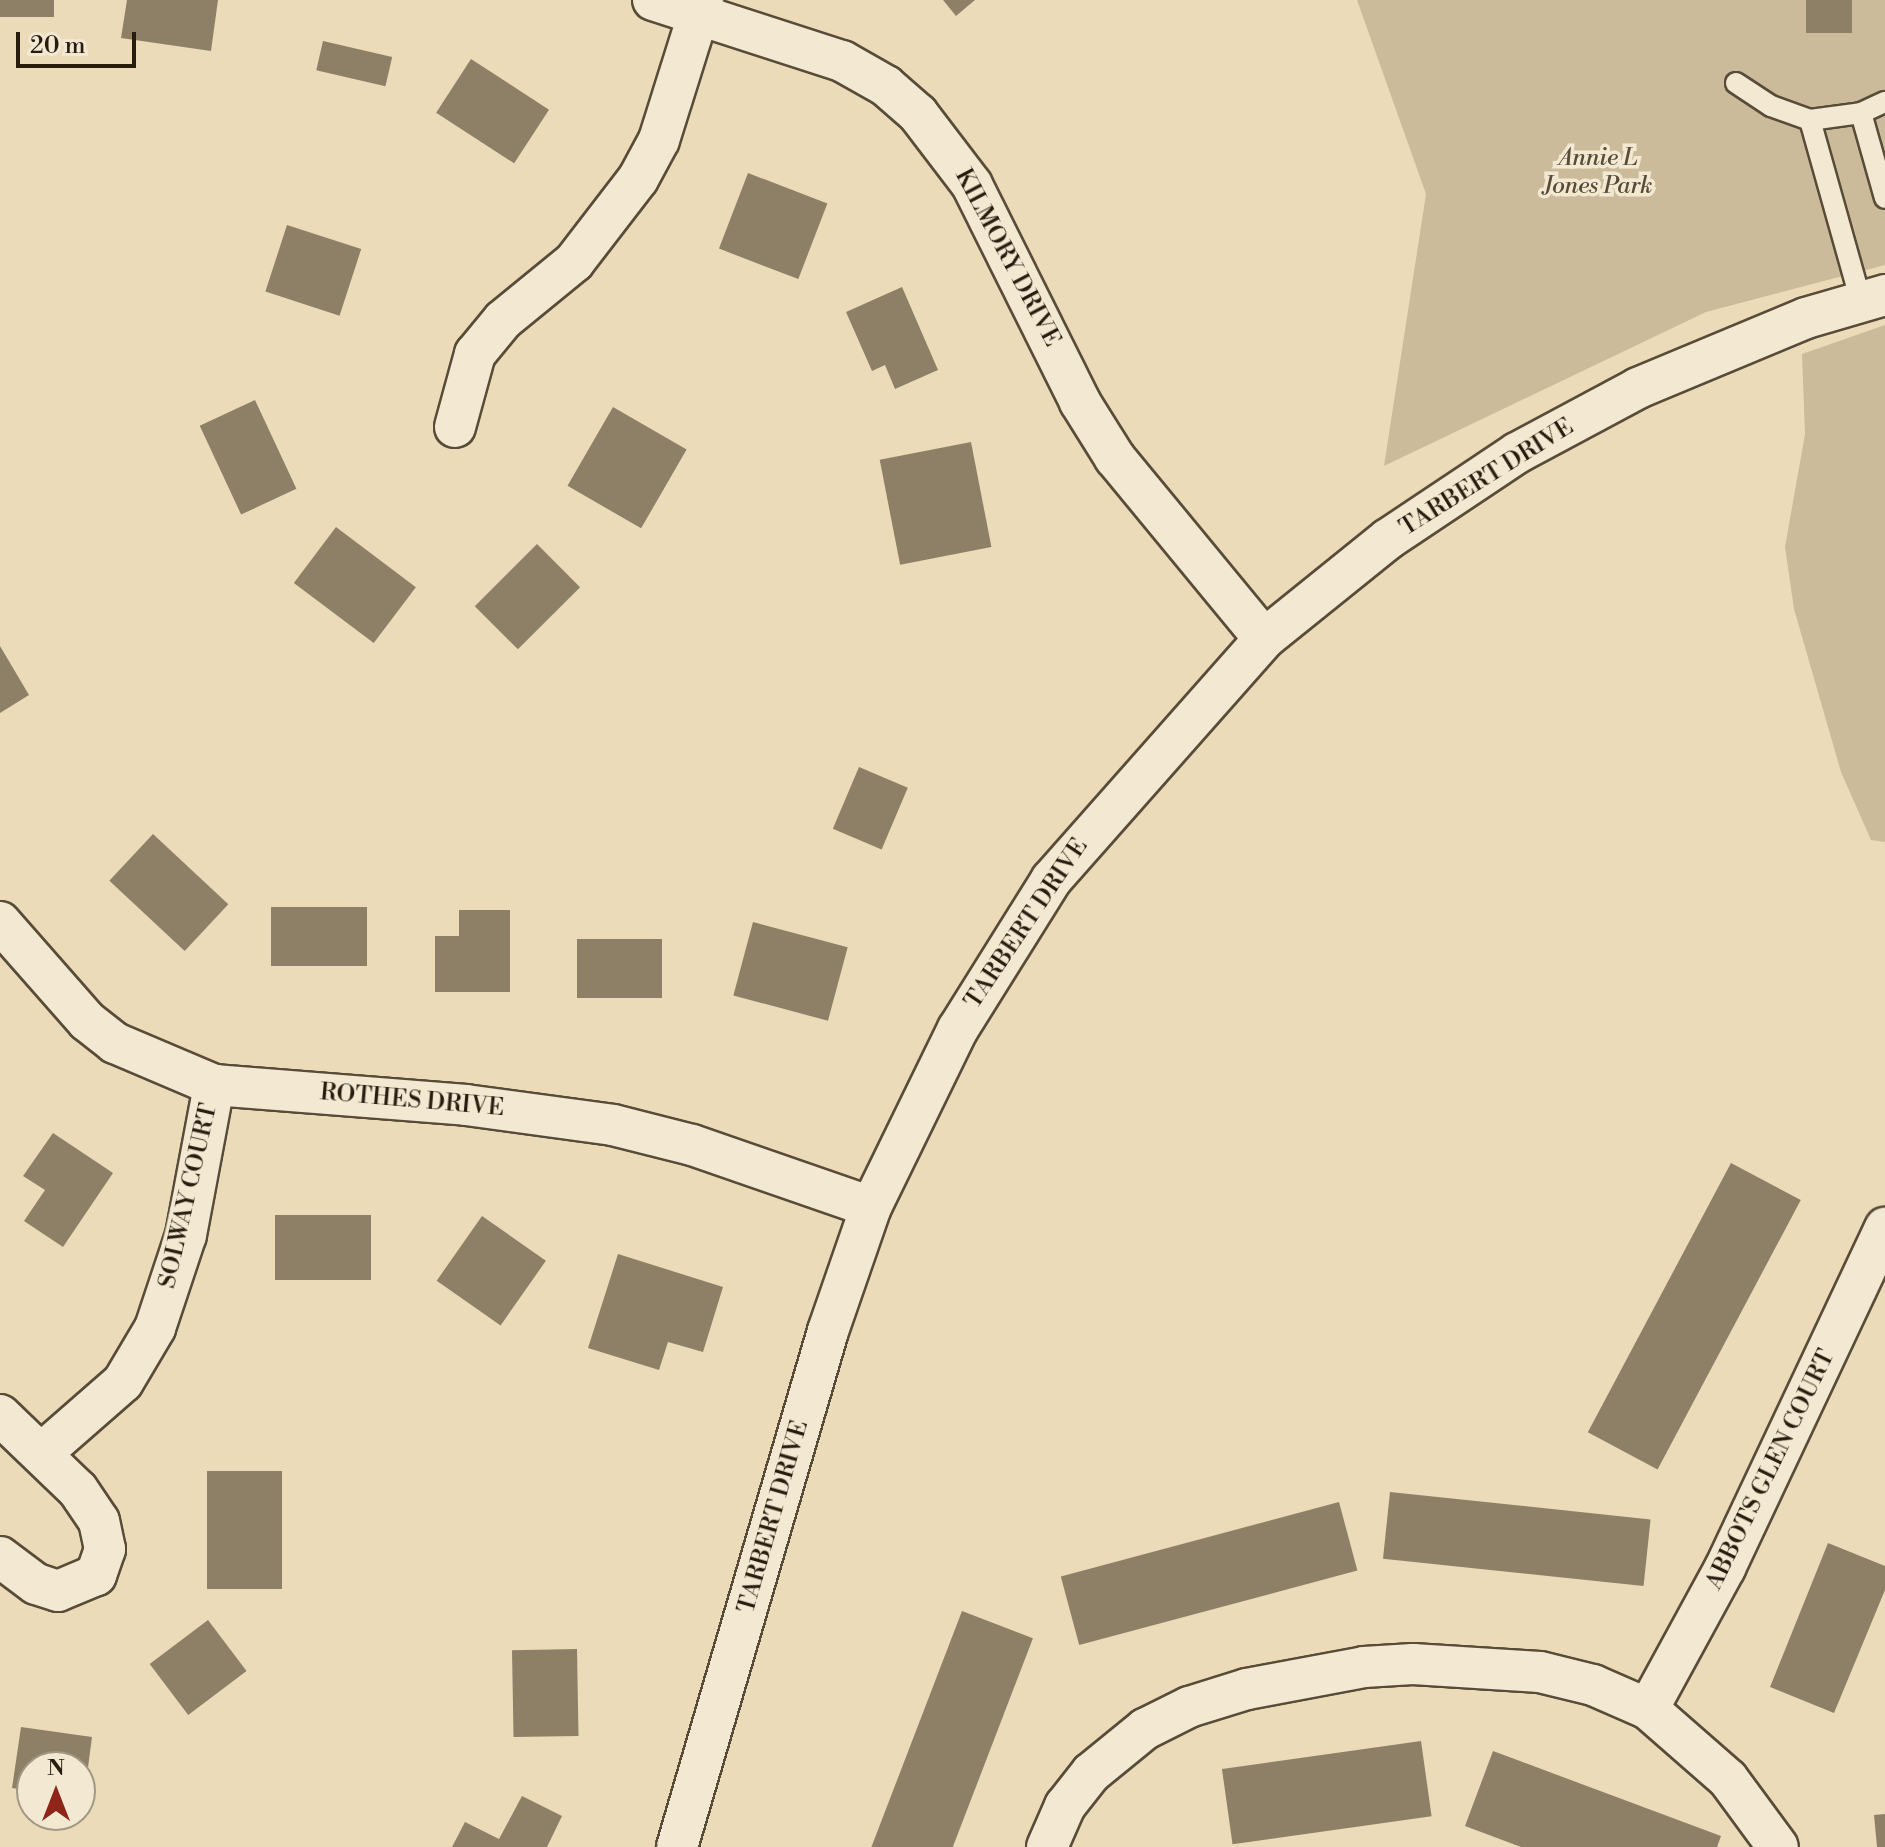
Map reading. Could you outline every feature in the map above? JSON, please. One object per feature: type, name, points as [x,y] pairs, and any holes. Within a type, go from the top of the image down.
[{"type":"street","name":"KILMORY DRIVE","points":[[653,0],[700,7],[842,61],[886,86],[918,114],[972,185],[1080,402],[1115,458],[1264,639]]},
{"type":"street","points":[[455,427],[475,354],[503,320],[574,262],[638,179],[659,140],[700,7]]},
{"type":"street","name":"TARBERT DRIVE","points":[[677,1847],[828,1331],[871,1207],[958,1029],[1051,880],[1264,639],[1388,539],[1517,453],[1638,388],[1806,318],[1873,298]]},
{"type":"street","name":"ROTHES DRIVE","points":[[0,922],[87,1021],[115,1043],[214,1085],[466,1105],[613,1125],[692,1145],[871,1207]]},
{"type":"street","name":"SOLWAY COURT","points":[[43,1452],[123,1382],[155,1328],[186,1235],[214,1085]]},
{"type":"street","name":"ABBOTS GLEN COURT","points":[[1648,1709],[1725,1568],[1885,1228]]},
{"type":"street","points":[[0,1415],[43,1452],[99,1521],[105,1549],[96,1575],[58,1591],[36,1584],[0,1557]]},
{"type":"street","points":[[1047,1847],[1065,1806],[1120,1745],[1189,1707],[1247,1689],[1364,1667],[1483,1665],[1593,1685],[1648,1709],[1728,1779],[1778,1847]]},
{"type":"lane","points":[[1736,83],[1771,106],[1810,120],[1861,113],[1885,102]]},
{"type":"lane","points":[[1861,113],[1885,198]]},
{"type":"lane","points":[[1810,120],[1873,298]]},
{"type":"green space","name":"Annie L Jones Park","points":[[1357,0],[1885,0],[1885,265],[1706,312],[1384,466],[1426,194]]},
{"type":"green space","points":[[1885,325],[1885,842],[1871,840],[1841,772],[1794,609],[1785,547],[1805,434],[1802,354]]},
{"type":"building","points":[[0,0],[54,0],[54,17],[0,17]]},
{"type":"building","points":[[127,0],[218,0],[211,51],[121,38]]},
{"type":"building","points":[[943,0],[975,0],[956,16]]},
{"type":"building","points":[[1806,0],[1852,0],[1852,33],[1806,33]]},
{"type":"building","points":[[323,41],[392,57],[385,86],[316,70]]},
{"type":"building","points":[[471,59],[549,110],[514,163],[436,113]]},
{"type":"building","points":[[748,173],[827,203],[798,279],[719,249]]},
{"type":"building","points":[[287,225],[361,249],[340,316],[265,292]]},
{"type":"building","points":[[902,287],[938,370],[895,389],[885,365],[872,371],[846,312]]},
{"type":"building","points":[[255,400],[296,489],[241,515],[200,426]]},
{"type":"building","points":[[613,407],[687,449],[641,528],[568,486]]},
{"type":"building","points":[[971,442],[991,547],[900,565],[880,460]]},
{"type":"building","points":[[336,527],[416,587],[374,643],[294,583]]},
{"type":"building","points":[[537,544],[580,587],[518,649],[475,606]]},
{"type":"building","points":[[0,646],[29,695],[0,713]]},
{"type":"building","points":[[859,767],[908,788],[882,849],[833,829]]},
{"type":"building","points":[[153,834],[228,904],[185,951],[109,881]]},
{"type":"building","points":[[271,907],[367,907],[367,966],[271,966]]},
{"type":"building","points":[[459,910],[510,910],[510,992],[435,992],[435,936],[459,936]]},
{"type":"building","points":[[753,922],[848,947],[828,1021],[733,995]]},
{"type":"building","points":[[577,939],[662,939],[662,998],[577,998]]},
{"type":"building","points":[[53,1133],[113,1173],[63,1247],[24,1221],[45,1190],[23,1176]]},
{"type":"building","points":[[1731,1163],[1801,1200],[1658,1469],[1588,1432]]},
{"type":"building","points":[[275,1215],[371,1215],[371,1280],[275,1280]]},
{"type":"building","points":[[482,1216],[546,1261],[501,1325],[437,1281]]},
{"type":"building","points":[[618,1254],[723,1287],[703,1352],[668,1342],[659,1370],[588,1348]]},
{"type":"building","points":[[207,1471],[282,1471],[282,1589],[207,1589]]},
{"type":"building","points":[[1390,1492],[1651,1519],[1644,1586],[1383,1559]]},
{"type":"building","points":[[1339,1502],[1357,1571],[1079,1645],[1061,1577]]},
{"type":"building","points":[[1828,1543],[1885,1566],[1885,1590],[1834,1713],[1770,1687]]},
{"type":"building","points":[[962,1611],[1033,1638],[953,1847],[871,1847]]},
{"type":"building","points":[[208,1620],[247,1671],[188,1715],[150,1664]]},
{"type":"building","points":[[577,1649],[579,1736],[514,1737],[512,1650]]},
{"type":"building","points":[[21,1727],[92,1737],[90,1751],[17,1751]]},
{"type":"building","points":[[1421,1741],[1432,1816],[1233,1844],[1222,1769]]},
{"type":"building","points":[[1493,1751],[1721,1836],[1717,1847],[1521,1847],[1465,1826]]},
{"type":"building","points":[[16,1761],[16,1789],[12,1788]]},
{"type":"building","points":[[522,1796],[562,1816],[547,1847],[452,1847],[465,1822],[499,1839]]},
{"type":"building","points":[[1885,1814],[1885,1847],[1877,1847],[1874,1815]]}]
